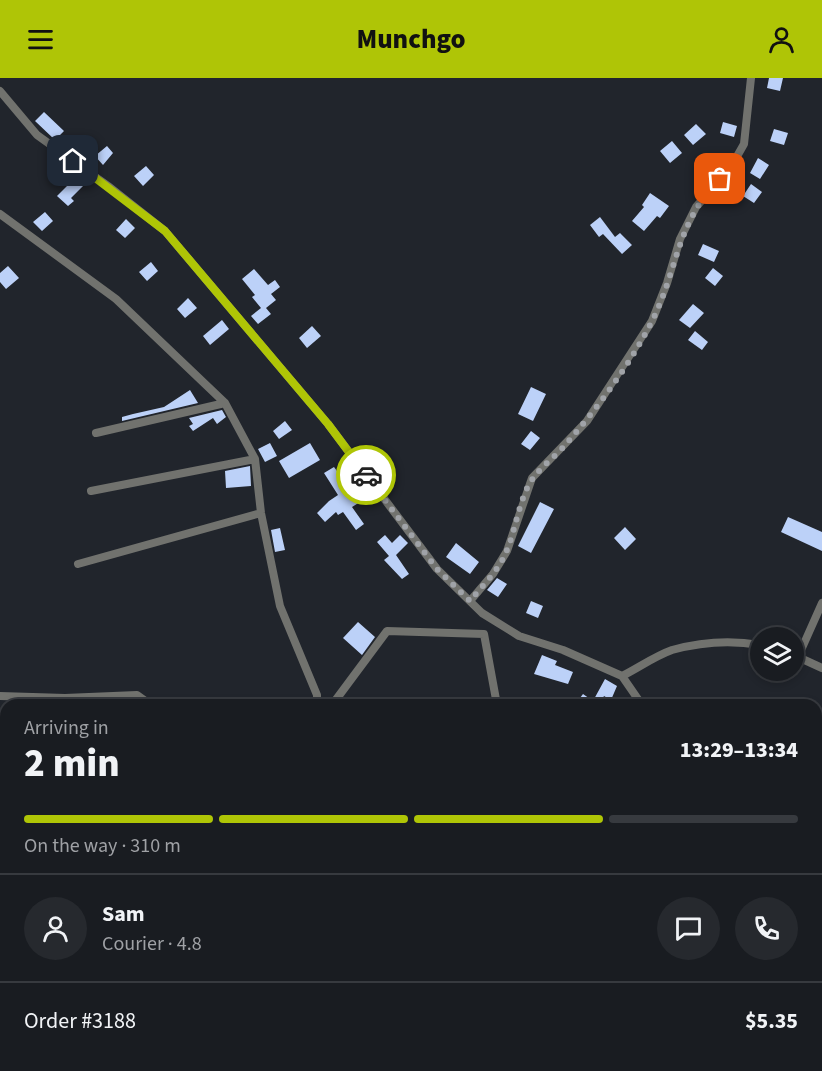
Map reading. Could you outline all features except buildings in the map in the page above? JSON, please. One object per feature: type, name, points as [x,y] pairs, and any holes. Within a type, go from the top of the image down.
[{"type":"street","points":[[470,601],[493,574],[507,551],[532,478],[587,421],[652,321],[667,283],[680,239],[696,207],[731,167],[744,144],[751,78]]},
{"type":"street","points":[[0,91],[37,135],[165,231],[328,424],[437,569],[482,613],[519,636],[562,650],[622,676],[638,699]]},
{"type":"street","points":[[0,214],[116,299],[225,403],[255,459],[261,513],[280,606],[317,699]]},
{"type":"street","points":[[96,433],[225,403]]},
{"type":"street","points":[[91,491],[255,459]]},
{"type":"street","points":[[78,564],[261,513]]},
{"type":"street","points":[[804,640],[822,603]]},
{"type":"street","points":[[336,699],[387,631],[484,634],[496,699]]},
{"type":"street","points":[[622,676],[671,651],[710,643],[750,644]]},
{"type":"street","points":[[804,660],[822,669]]},
{"type":"street","points":[[0,696],[65,698],[137,695],[143,699]]},
{"type":"way so far","points":[[366,475],[437,569],[470,601],[493,574],[507,551],[532,478],[587,421],[643,337],[667,283],[680,239],[696,207],[720,179]]},
{"type":"route","points":[[73,161],[165,231],[213,285],[328,424],[366,475]]}]
